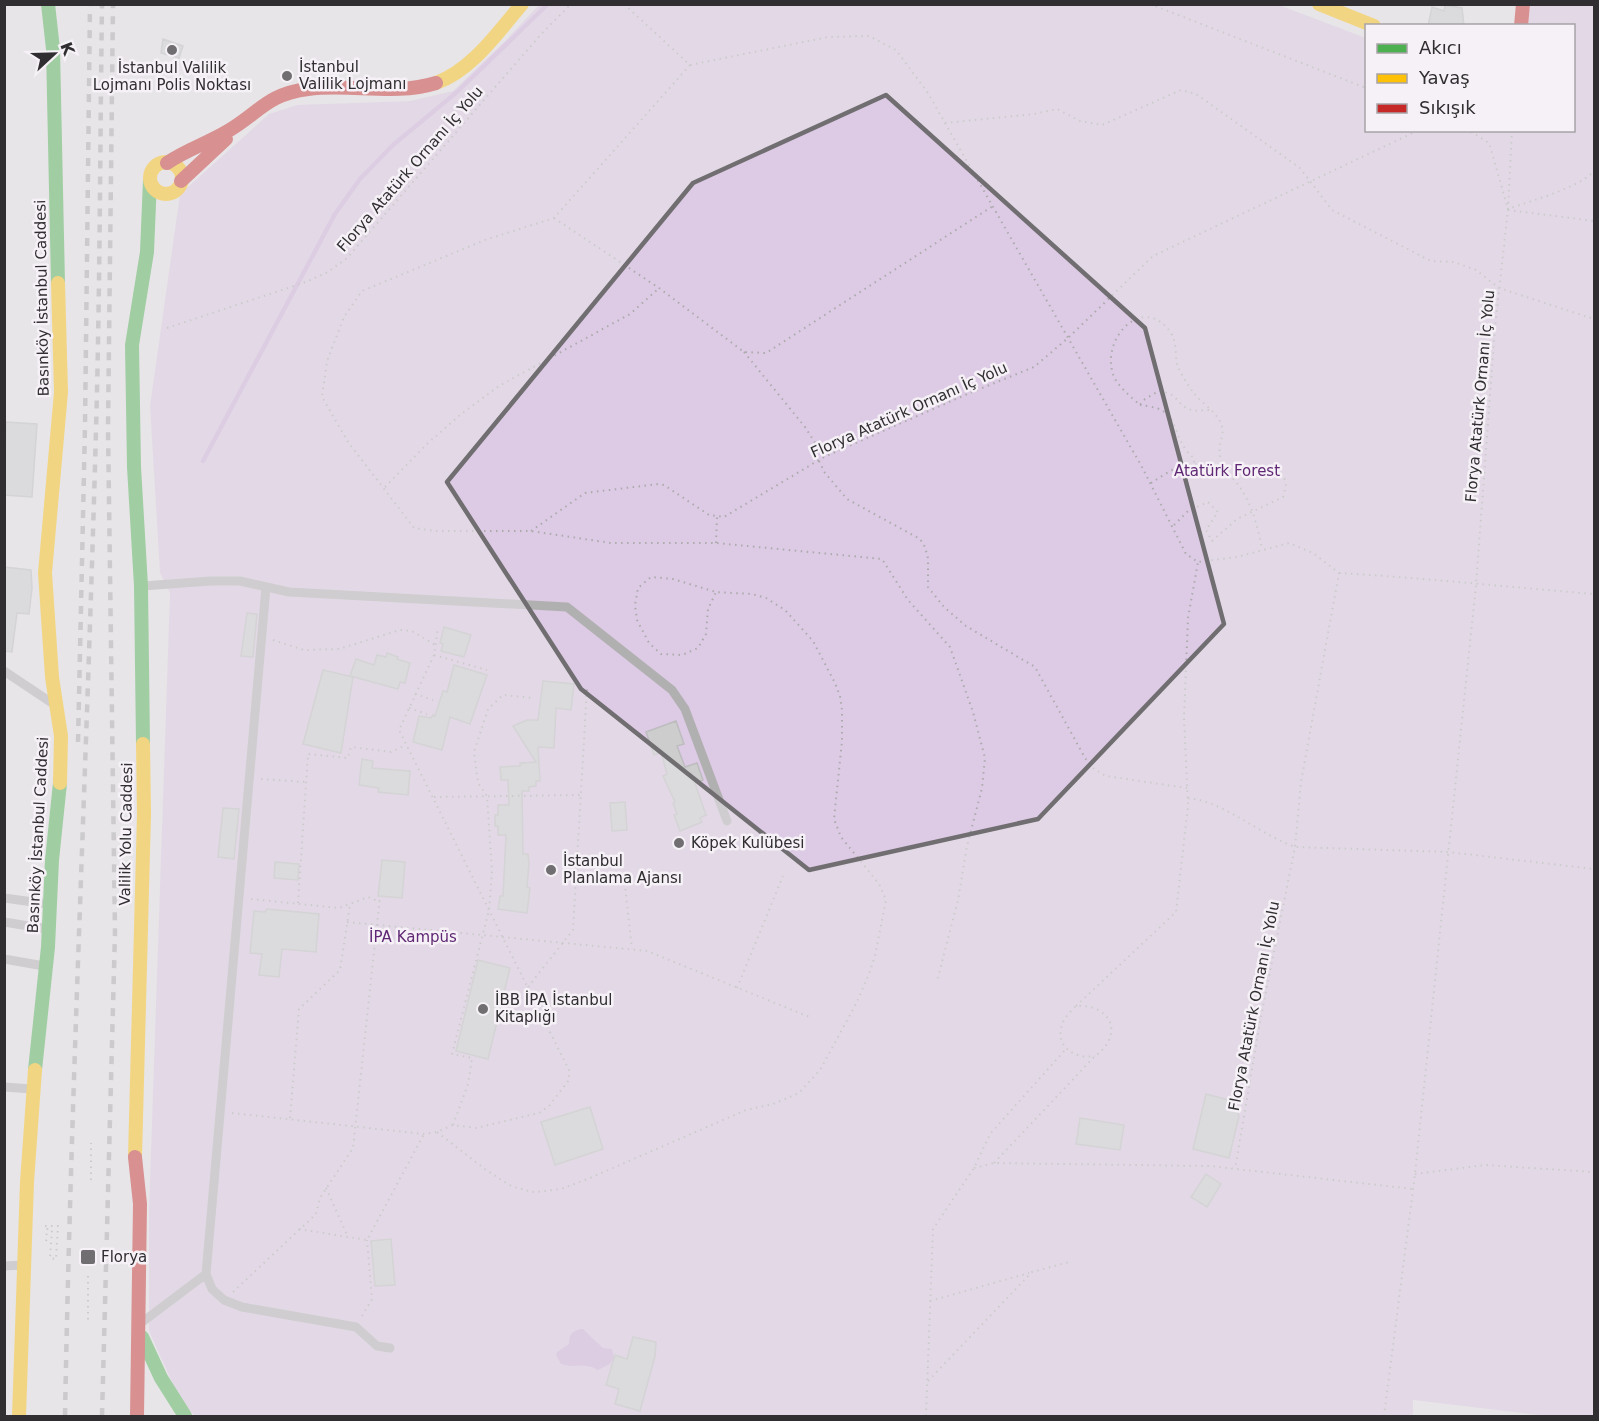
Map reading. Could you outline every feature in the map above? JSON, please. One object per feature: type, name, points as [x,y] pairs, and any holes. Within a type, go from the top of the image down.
[{"type":"main road","name":"Basınköy İstanbul Caddesi","points":[[19,1416],[27,1182],[33,1089],[46,966],[52,860],[60,786],[61,736],[52,677],[45,573],[61,392],[53,49],[48,4]]},
{"type":"main road","points":[[167,163],[184,152],[232,129],[274,96],[290,91],[316,88],[424,87],[438,82],[454,73],[475,55],[522,4]]},
{"type":"main road","points":[[1319,4],[1369,24]]},
{"type":"main road","points":[[1521,24],[1523,4]]},
{"type":"main road","points":[[150,180],[157,192],[162,194],[176,190],[181,181],[227,139],[232,129]]},
{"type":"main road","points":[[147,252],[150,180],[154,168],[162,163],[172,164],[180,171],[181,181]]},
{"type":"main road","points":[[147,252],[157,220],[171,193]]},
{"type":"main road","name":"Valilik Yolu Caddesi","points":[[137,1416],[140,1204],[135,1167],[144,814],[141,586],[134,467],[132,345],[147,252]]},
{"type":"main road","points":[[138,1326],[161,1380],[174,1403],[185,1416]]},
{"type":"lane","points":[[141,586],[225,580],[289,592],[567,607],[672,690],[685,709],[727,821]]},
{"type":"lane","points":[[266,587],[206,1274],[212,1288],[224,1300],[242,1307],[356,1327],[377,1346],[390,1348]]},
{"type":"lane","points":[[4,671],[56,706]]},
{"type":"lane","points":[[4,898],[50,905]]},
{"type":"lane","points":[[4,922],[49,929]]},
{"type":"lane","points":[[4,959],[46,966]]},
{"type":"lane","points":[[4,1087],[33,1089]]},
{"type":"lane","points":[[4,1266],[25,1264]]},
{"type":"lane","points":[[138,1326],[206,1274]]},
{"type":"path","name":"Florya Atatürk Ornanı İç Yolu","points":[[167,328],[306,282],[328,272],[347,258],[543,32],[571,4]]},
{"type":"path","points":[[624,4],[690,65]]},
{"type":"path","points":[[1150,4],[1365,88]]},
{"type":"path","points":[[937,981],[958,900],[967,846],[982,788],[985,758],[973,712],[950,647],[908,600],[882,559],[716,543],[611,543],[531,531],[436,531],[414,528],[385,487],[348,442],[322,397],[327,361],[344,317],[362,291],[484,240],[554,218],[690,65],[828,37],[869,36],[896,50],[928,93],[1151,483],[1186,554],[1198,562],[1238,557],[1289,543],[1313,553],[1339,573],[1436,579],[1476,585],[1594,594]]},
{"type":"path","points":[[945,123],[1034,114],[1057,109],[1080,121],[1102,125],[1181,90],[1196,94],[1300,168],[1332,210],[1431,261],[1454,262],[1476,270],[1499,288],[1594,319]]},
{"type":"path","name":"Florya Atatürk Ornanı İç Yolu","points":[[717,517],[724,517],[732,513],[824,457],[965,394],[1034,367],[1068,338],[1153,256],[1415,132]]},
{"type":"path","name":"Florya Atatürk Ornanı İç Yolu","points":[[1471,132],[1489,143],[1508,209]]},
{"type":"path","name":"Florya Atatürk Ornanı İç Yolu","points":[[1383,1416],[1413,1189],[1476,585],[1499,288],[1508,209],[1512,132]]},
{"type":"path","points":[[1508,209],[1566,188],[1591,175],[1594,171]]},
{"type":"path","points":[[744,352],[766,353],[993,206]]},
{"type":"path","points":[[1508,209],[1594,221]]},
{"type":"path","points":[[554,218],[658,288],[744,352],[805,427],[824,457]]},
{"type":"path","points":[[385,487],[436,436],[499,386],[630,314],[658,288]]},
{"type":"path","points":[[1194,465],[1194,458],[1181,447],[1172,419],[1164,411],[1140,405],[1113,376],[1110,358],[1114,343],[1121,329],[1131,321],[1142,317],[1153,319],[1170,332],[1175,342],[1178,368],[1194,393],[1217,417],[1222,426],[1219,452],[1226,472]]},
{"type":"path","points":[[1140,405],[1145,399],[1160,391],[1175,395],[1188,409],[1209,410]]},
{"type":"path","points":[[819,461],[825,473],[847,499],[920,539],[928,558],[928,587],[944,607],[966,626],[1035,667],[1085,758],[1094,769],[1106,776],[1187,788]]},
{"type":"path","points":[[1151,483],[1182,466],[1211,465],[1226,472],[1236,482],[1253,512],[1262,549]]},
{"type":"path","points":[[1173,526],[1188,511],[1208,502],[1218,512],[1206,530],[1212,541],[1237,519],[1283,497],[1286,486],[1284,476]]},
{"type":"path","points":[[531,531],[585,493],[658,484],[664,485],[709,515],[717,517],[716,543]]},
{"type":"path","points":[[1095,1056],[1085,1058],[1066,1049],[1061,1039],[1061,1028],[1065,1018],[1176,912],[1188,798],[1184,718],[1188,618],[1198,562]]},
{"type":"path","name":"Florya Atatürk Ornanı İç Yolu","points":[[1235,1169],[1260,1022],[1295,847],[1301,782],[1339,573]]},
{"type":"path","points":[[438,1132],[486,1170],[511,1186],[532,1192],[561,1189],[746,1110],[773,1104],[799,1093],[820,1070],[856,1004],[875,956],[886,900],[879,884],[841,837],[834,819],[842,741],[840,696],[813,641],[785,610],[759,596],[716,592],[673,579],[651,577],[638,588],[635,605],[637,620],[649,643],[661,654],[682,655],[698,648],[706,634],[708,609],[716,592]]},
{"type":"path","points":[[220,1112],[424,1134],[438,1132],[453,1125],[476,1128],[538,1113],[549,1106],[569,1080],[569,1070],[399,730],[434,655],[438,628]]},
{"type":"path","points":[[262,638],[304,650],[339,649],[400,630],[412,631],[426,637],[435,645]]},
{"type":"path","points":[[434,655],[487,670]]},
{"type":"path","points":[[527,987],[573,930],[587,688]]},
{"type":"path","points":[[415,694],[433,700]]},
{"type":"path","points":[[453,1125],[468,1084],[472,1057],[452,1054],[489,910],[492,871],[487,796],[478,783],[474,752],[488,709],[503,695],[534,698]]},
{"type":"path","points":[[409,708],[427,714]]},
{"type":"path","points":[[298,903],[308,754],[348,758],[351,747],[391,752],[406,745]]},
{"type":"path","points":[[250,778],[306,782]]},
{"type":"path","points":[[432,797],[581,795]]},
{"type":"path","points":[[1188,798],[1208,802],[1279,841],[1295,847],[1448,852],[1594,869]]},
{"type":"path","points":[[737,988],[783,876]]},
{"type":"path","points":[[624,877],[632,950]]},
{"type":"path","points":[[224,1300],[316,1214],[320,1198],[353,1148],[380,896]]},
{"type":"path","points":[[239,898],[339,908],[368,897],[380,902]]},
{"type":"path","points":[[290,1119],[299,1009],[340,970],[350,905]]},
{"type":"path","points":[[347,922],[647,951],[812,1018]]},
{"type":"path","points":[[994,1163],[1095,1056],[1105,1049],[1111,1039],[1111,1026],[1099,1010],[1076,1006]]},
{"type":"path","points":[[926,1416],[933,1229],[974,1168],[990,1134],[1066,1049]]},
{"type":"path","points":[[356,1327],[372,1299],[367,1240],[424,1134]]},
{"type":"path","points":[[91,1180],[92,1143]]},
{"type":"path","points":[[974,1168],[994,1163],[1210,1166],[1413,1189]]},
{"type":"path","points":[[1414,1174],[1485,1164],[1594,1172]]},
{"type":"path","points":[[326,1188],[348,1237]]},
{"type":"path","points":[[42,1226],[58,1226],[56,1259],[50,1258],[52,1230],[47,1229],[45,1249]]},
{"type":"path","points":[[299,1229],[367,1240]]},
{"type":"path","points":[[930,1301],[1069,1262]]},
{"type":"path","points":[[927,1381],[1032,1272]]},
{"type":"path","points":[[88,1276],[88,1320]]},
{"type":"highlighted area","points":[[886,95],[1145,328],[1224,624],[1038,819],[809,870],[581,689],[447,482],[693,183]]},
{"type":"green space","name":"Atatürk Forest","points":[[539,5],[1279,5],[1365,38],[1365,132],[1575,132],[1575,24],[1528,24],[1530,5],[1594,5],[1594,1416],[1546,1416],[1413,1400],[1413,1416],[195,1416],[180,1400],[149,1331],[149,1210],[170,593],[160,573],[150,406],[180,194],[269,114],[297,105],[410,101],[453,91]]},
{"type":"shaded area","points":[[583,1329],[603,1348],[612,1349],[614,1358],[610,1364],[598,1370],[588,1366],[561,1364],[556,1355],[557,1352],[569,1344],[569,1338],[574,1331]]},
{"type":"building","points":[[1445,5],[1462,8],[1464,24],[1428,24],[1432,7],[1444,11]]},
{"type":"building","name":"İstanbul Valilik Lojmanı Polis Noktası","points":[[163,39],[183,46],[179,58],[161,53]]},
{"type":"building","points":[[6,422],[37,424],[32,497],[4,495]]},
{"type":"building","points":[[4,567],[31,570],[32,588],[29,614],[17,613],[12,652],[4,651]]},
{"type":"building","points":[[247,613],[257,614],[253,657],[241,656]]},
{"type":"building","points":[[444,627],[471,635],[464,657],[441,651],[443,644],[440,643]]},
{"type":"building","points":[[387,653],[410,663],[405,683],[400,682],[398,689],[350,676],[356,659],[374,665],[377,655],[386,657]]},
{"type":"building","points":[[454,665],[487,675],[470,724],[450,717],[442,750],[413,742],[419,716],[431,718],[435,716],[443,691],[447,692]]},
{"type":"building","points":[[323,670],[353,677],[341,753],[303,744]]},
{"type":"building","points":[[543,681],[574,684],[571,710],[556,708],[554,748],[538,747],[540,781],[536,781],[536,786],[529,787],[529,791],[522,791],[523,854],[528,854],[529,863],[527,887],[530,888],[527,913],[498,909],[500,896],[503,896],[506,835],[498,835],[495,815],[498,815],[498,805],[509,805],[508,780],[501,780],[500,767],[536,762],[513,726],[527,720],[538,720]]},
{"type":"building","points":[[676,721],[684,744],[677,746],[685,767],[697,763],[703,780],[695,783],[706,815],[700,818],[702,822],[680,831],[674,815],[677,814],[673,803],[675,802],[663,776],[667,774],[661,752],[654,755],[646,732]]},
{"type":"building","points":[[362,759],[373,761],[372,768],[410,771],[408,795],[378,792],[379,788],[359,785]]},
{"type":"building","points":[[625,802],[627,830],[612,831],[610,803]]},
{"type":"building","points":[[223,808],[239,809],[234,859],[218,857]]},
{"type":"building","points":[[382,860],[405,862],[402,898],[378,896]]},
{"type":"building","points":[[275,862],[299,864],[298,880],[274,878]]},
{"type":"building","points":[[267,909],[319,914],[316,952],[282,949],[279,977],[259,975],[262,954],[250,953],[254,911],[265,912]]},
{"type":"building","name":"İBB İPA İstanbul Kitaplığı","points":[[478,960],[510,968],[488,1059],[456,1051]]},
{"type":"building","points":[[1206,1094],[1232,1101],[1239,1116],[1229,1158],[1193,1149]]},
{"type":"building","points":[[590,1107],[603,1149],[555,1165],[541,1122]]},
{"type":"building","points":[[1080,1118],[1124,1125],[1120,1150],[1076,1144]]},
{"type":"building","points":[[1206,1174],[1221,1184],[1207,1207],[1191,1197]]},
{"type":"building","points":[[391,1239],[395,1285],[375,1286],[371,1241]]},
{"type":"building","points":[[633,1337],[656,1342],[655,1356],[640,1411],[615,1404],[619,1389],[606,1385],[615,1355],[627,1359]]},
{"type":"waterway","points":[[203,461],[335,214],[360,179],[393,145],[457,92],[548,4]]},
{"type":"railway","points":[[78,742],[85,426],[90,4]]},
{"type":"railway","points":[[65,1416],[96,430],[102,4]]},
{"type":"railway","points":[[102,1416],[115,932],[108,428],[113,4]]},
{"type":"traffic: fast","points":[[48,4],[53,49],[58,283]]},
{"type":"traffic: fast","points":[[143,744],[141,586],[134,467],[132,345],[147,252],[150,180]]},
{"type":"traffic: fast","points":[[35,1070],[48,947],[52,860],[60,783]]},
{"type":"traffic: fast","points":[[142,1337],[161,1378],[185,1416]]},
{"type":"traffic: slow","points":[[436,83],[473,60],[522,4]]},
{"type":"traffic: slow","points":[[1319,4],[1369,24]]},
{"type":"traffic: slow","points":[[166,162],[177,167],[182,178],[177,189],[166,194],[155,189],[150,178],[155,167],[166,162]]},
{"type":"traffic: slow","points":[[58,283],[61,392],[45,573],[52,677],[61,736],[60,783]]},
{"type":"traffic: slow","points":[[135,1157],[144,814],[143,744]]},
{"type":"traffic: slow","points":[[19,1416],[27,1182],[35,1070]]},
{"type":"traffic: jam","points":[[1521,24],[1523,4]]},
{"type":"traffic: jam","points":[[167,163],[228,131],[264,105],[283,95],[308,89],[340,87],[404,89],[436,83]]},
{"type":"traffic: jam","points":[[181,181],[226,139]]},
{"type":"traffic: jam","points":[[135,1157],[140,1204],[137,1416]]},
{"type":"place","name":"İstanbul Valilik Lojmanı Polis Noktası","points":[[172,50]]},
{"type":"place","name":"İstanbul Valilik Lojmanı","points":[[287,76]]},
{"type":"place","name":"Köpek Kulübesi","points":[[679,843]]},
{"type":"place","name":"İstanbul Planlama Ajansı","points":[[551,870]]},
{"type":"place","name":"İBB İPA İstanbul Kitaplığı","points":[[483,1009]]},
{"type":"place","name":"Florya","points":[[88,1257]]},
{"type":"park label","name":"İPA Kampüs","points":[[413,937]]}]
